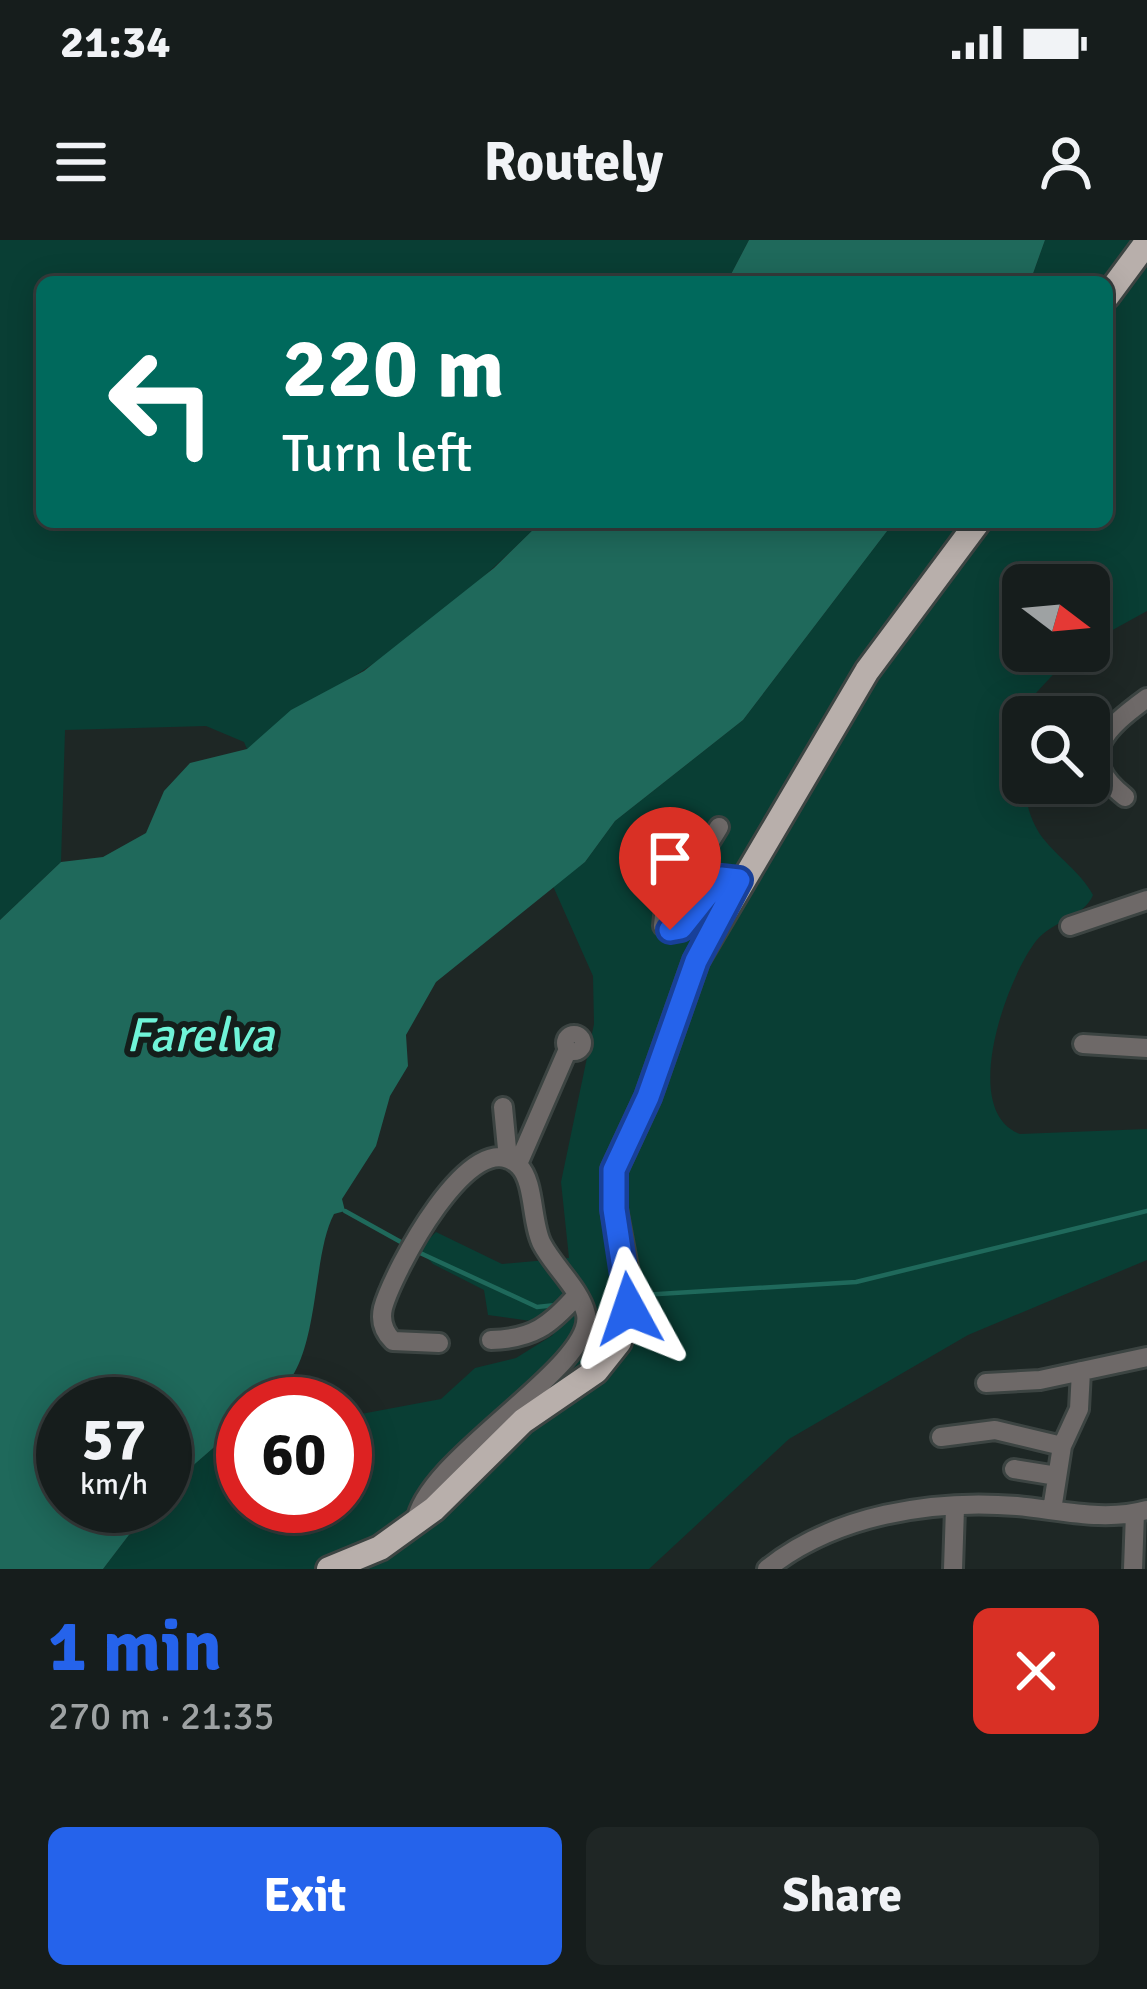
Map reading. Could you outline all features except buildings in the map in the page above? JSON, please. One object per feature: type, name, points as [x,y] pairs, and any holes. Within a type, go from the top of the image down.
[{"type":"main road","points":[[1113,288],[1147,242]]},
{"type":"main road","points":[[329,1569],[380,1548],[416,1522],[523,1421],[596,1371],[619,1342],[630,1294],[614,1209],[614,1170],[648,1097],[696,961],[739,880],[867,671],[974,528]]},
{"type":"street","points":[[1125,797],[1106,781],[1099,766],[1099,746],[1109,728],[1147,698]]},
{"type":"street","points":[[719,827],[664,916],[663,926],[681,928],[721,878],[739,880]]},
{"type":"street","points":[[1070,926],[1147,900]]},
{"type":"street","points":[[1082,1044],[1147,1048]]},
{"type":"street","points":[[513,1162],[568,1049]]},
{"type":"street","points":[[416,1522],[430,1489],[577,1347],[586,1320],[577,1295],[539,1238],[513,1162],[503,1107]]},
{"type":"street","points":[[439,1343],[403,1345],[387,1336],[383,1307],[422,1233],[467,1167],[485,1158],[513,1162]]},
{"type":"street","points":[[490,1340],[525,1338],[540,1331],[577,1295]]},
{"type":"street","points":[[986,1383],[1147,1357]]},
{"type":"street","points":[[1052,1510],[1062,1446],[1079,1409],[1081,1371]]},
{"type":"street","points":[[940,1437],[995,1430],[1062,1446]]},
{"type":"street","points":[[1013,1469],[1057,1475]]},
{"type":"street","points":[[953,1569],[955,1508]]},
{"type":"street","points":[[767,1569],[818,1535],[853,1523],[955,1508],[1141,1512],[1133,1569]]},
{"type":"shaded area","points":[[0,240],[749,240],[730,276],[36,276],[36,528],[535,528],[433,621],[247,749],[244,742],[206,726],[65,730],[61,862],[0,920]]},
{"type":"shaded area","points":[[1045,240],[1147,240],[1147,611],[1110,631],[1110,564],[1002,564],[1002,672],[1056,672],[1035,696],[1002,696],[1002,804],[1027,804],[1042,837],[1093,895],[1083,909],[1043,934],[1024,960],[1002,1013],[990,1073],[993,1100],[1002,1121],[1020,1134],[1147,1129],[1147,1260],[968,1335],[789,1439],[649,1569],[103,1569],[130,1533],[192,1533],[192,1466],[216,1446],[216,1533],[372,1533],[372,1412],[441,1399],[475,1368],[516,1358],[553,1335],[545,1323],[488,1315],[484,1290],[433,1264],[419,1249],[436,1232],[502,1264],[569,1258],[561,1182],[594,1024],[593,976],[553,886],[585,862],[615,821],[743,720],[889,528],[1113,528],[1113,276],[1032,276]]},
{"type":"water","points":[[749,240],[1045,240],[1032,276],[730,276]]},
{"type":"water","name":"Farelva","points":[[535,528],[889,528],[743,720],[615,821],[585,862],[436,982],[406,1035],[408,1066],[390,1096],[376,1146],[342,1199],[345,1211],[334,1214],[325,1237],[310,1328],[292,1377],[216,1377],[216,1446],[192,1466],[192,1377],[36,1377],[36,1533],[130,1533],[103,1569],[0,1569],[0,920],[61,862],[103,857],[146,833],[164,791],[190,763],[247,749],[291,710],[364,671],[494,568]]},
{"type":"waterway","points":[[345,1211],[408,1246]]},
{"type":"waterway","points":[[642,1295],[856,1282],[1147,1211]]},
{"type":"waterway","points":[[418,1252],[537,1307],[556,1305]]},
{"type":"route","points":[[629,1309],[612,1192],[614,1170],[648,1097],[696,961],[739,880],[721,878],[681,928],[670,930]]}]
